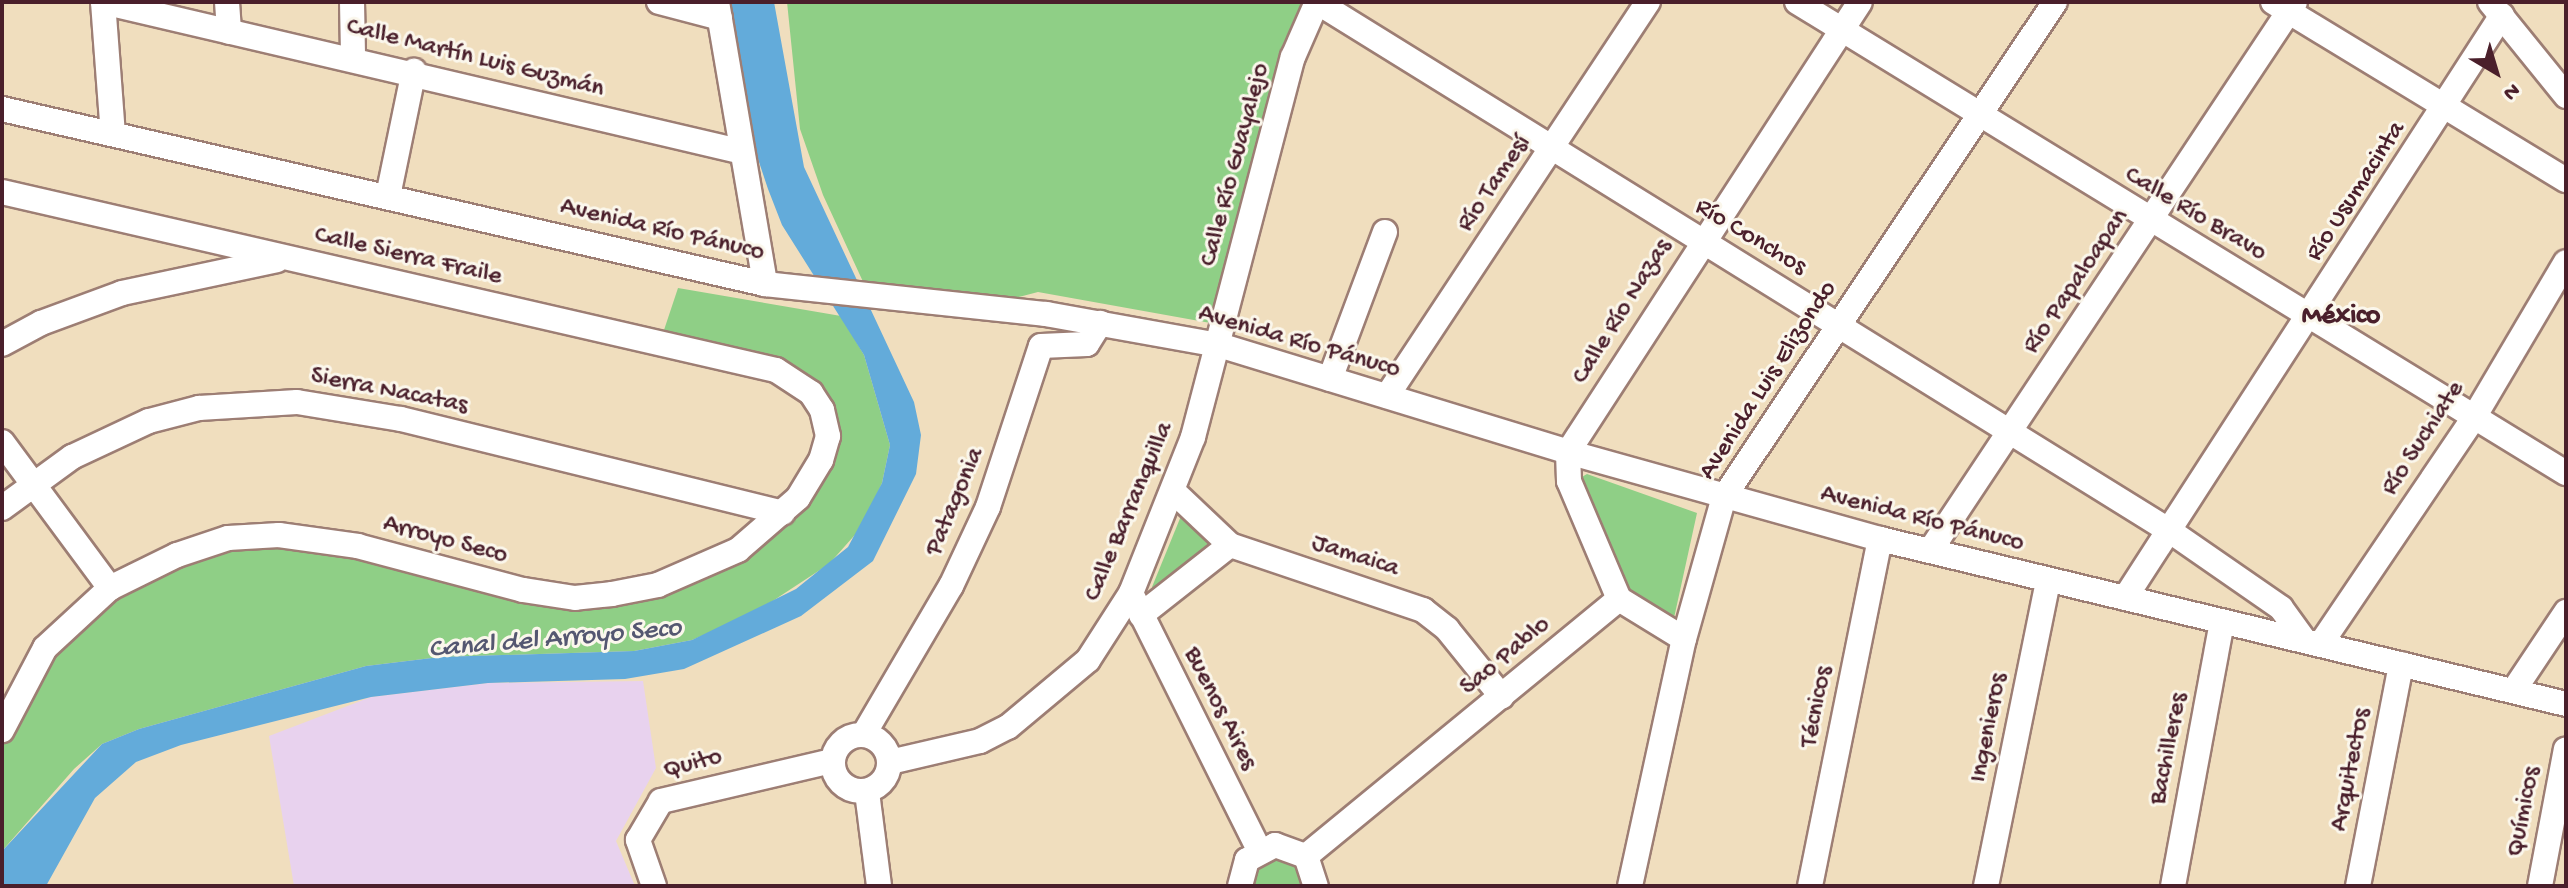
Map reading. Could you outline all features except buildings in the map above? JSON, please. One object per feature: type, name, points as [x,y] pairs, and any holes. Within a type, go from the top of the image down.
[{"type":"street","name":"Calle Martín Luis Guzmán","points":[[103,2],[229,32],[353,56],[739,151]]},
{"type":"street","points":[[103,2],[113,134]]},
{"type":"street","points":[[227,2],[229,32]]},
{"type":"street","points":[[352,2],[353,56]]},
{"type":"street","points":[[659,2],[718,10],[739,151],[765,284]]},
{"type":"street","name":"Río Conchos","points":[[1317,2],[1551,150],[1840,324],[2170,531],[2281,608],[2313,640]]},
{"type":"street","name":"Calle Río Guayalejo","points":[[1219,345],[1293,57],[1317,2]]},
{"type":"street","name":"Río Tamesí","points":[[1387,396],[1648,2]]},
{"type":"street","name":"Calle Río Bravo","points":[[1797,2],[1979,118],[2566,473]]},
{"type":"street","name":"Calle Río Nazas","points":[[1568,452],[1700,242],[1860,2]]},
{"type":"street","name":"Avenida Luis Elizondo","points":[[1630,886],[1684,639],[1724,497],[2055,2]]},
{"type":"street","points":[[2285,5],[2566,180]]},
{"type":"street","name":"Río Papaloapan","points":[[1930,551],[2152,222],[2285,5]]},
{"type":"street","points":[[2496,8],[2566,96]]},
{"type":"street","name":"Río Usumacinta","points":[[2125,598],[2310,318],[2446,104],[2496,8]]},
{"type":"street","points":[[388,196],[414,71]]},
{"type":"street","name":"Avenida Río Pánuco","points":[[2,109],[811,293],[1100,323],[1219,345],[1568,452],[1880,539],[2313,640],[2566,704]]},
{"type":"street","name":"Calle Sierra Fraile","points":[[2,192],[685,348],[776,370],[799,382]]},
{"type":"street","points":[[1330,379],[1385,232]]},
{"type":"street","points":[[2,344],[41,323],[122,293],[290,258]]},
{"type":"street","name":"Río Suchiate","points":[[2313,640],[2473,419],[2566,262]]},
{"type":"street","name":"Patagonia","points":[[864,734],[944,599],[988,507],[1041,346],[1087,344],[1100,323]]},
{"type":"street","name":"Calle Barranquilla","points":[[890,762],[980,741],[1008,727],[1088,660],[1136,604],[1219,345]]},
{"type":"street","name":"Arroyo Seco","points":[[2,730],[45,648],[110,588],[141,569],[228,538],[279,535],[358,546],[523,590],[575,598],[612,594],[696,570],[738,550],[783,513],[810,482],[828,436],[822,410],[799,382]]},
{"type":"street","name":"Sierra Nacatas","points":[[2,508],[72,457],[149,421],[199,408],[297,402],[401,419],[783,513]]},
{"type":"street","points":[[2,442],[110,588]]},
{"type":"street","points":[[1568,452],[1569,481],[1619,599],[1684,639]]},
{"type":"street","name":"Jamaica","points":[[1174,492],[1230,545],[1423,610],[1447,629],[1502,697]]},
{"type":"street","name":"Técnicos","points":[[1810,886],[1880,539]]},
{"type":"street","points":[[1136,604],[1230,545]]},
{"type":"street","name":"Ingenieros","points":[[1986,886],[2048,580]]},
{"type":"street","name":"Sao Pablo","points":[[1306,856],[1619,599]]},
{"type":"street","name":"Buenos Aires","points":[[1136,604],[1259,850]]},
{"type":"street","points":[[2514,690],[2566,612]]},
{"type":"street","name":"Bachilleres","points":[[2173,886],[2222,621]]},
{"type":"street","name":"Arquitectos","points":[[2358,886],[2401,664]]},
{"type":"street","points":[[864,734],[877,738],[890,762],[887,775],[867,792],[838,781],[832,761],[837,746],[849,736],[864,734]]},
{"type":"street","name":"Químicos","points":[[2540,886],[2566,749]]},
{"type":"street","name":"Quito","points":[[654,886],[638,840],[661,801],[832,761]]},
{"type":"street","points":[[867,792],[879,886]]},
{"type":"street","points":[[1240,886],[1247,860],[1259,850],[1275,845],[1306,856],[1316,886]]},
{"type":"shaded area","points":[[643,681],[656,768],[616,841],[635,886],[294,886],[269,736],[371,697],[488,683]]},
{"type":"green space","points":[[787,2],[1317,2],[1216,324],[1038,292],[999,302],[865,286],[823,195],[800,129]]},
{"type":"green space","points":[[678,288],[841,316],[864,355],[890,445],[882,483],[861,528],[829,564],[753,614],[692,640],[634,651],[440,657],[366,666],[139,729],[102,744],[74,769],[2,851],[2,729],[28,672],[141,569],[279,535],[575,598],[738,550],[821,460],[811,393],[660,342]]},
{"type":"green space","points":[[1587,474],[1697,513],[1674,618],[1667,619],[1626,590],[1595,508],[1580,486],[1580,478]]},
{"type":"green space","points":[[1181,516],[1214,545],[1154,591],[1152,587]]},
{"type":"green space","points":[[1292,847],[1316,886],[1240,886],[1240,874]]},
{"type":"water","points":[[731,2],[774,2],[804,167],[914,402],[921,435],[916,474],[873,561],[801,616],[684,669],[625,679],[488,683],[371,697],[181,745],[136,762],[95,798],[46,886],[2,886],[4,849],[102,744],[139,729],[366,666],[440,657],[634,651],[692,640],[796,589],[848,547],[882,483],[890,445],[864,355],[782,225],[768,189],[758,159]]},
{"type":"district","name":"México","points":[[2341,317]]},
{"type":"water label","name":"Canal del Arroyo Seco","points":[[555,640]]}]
